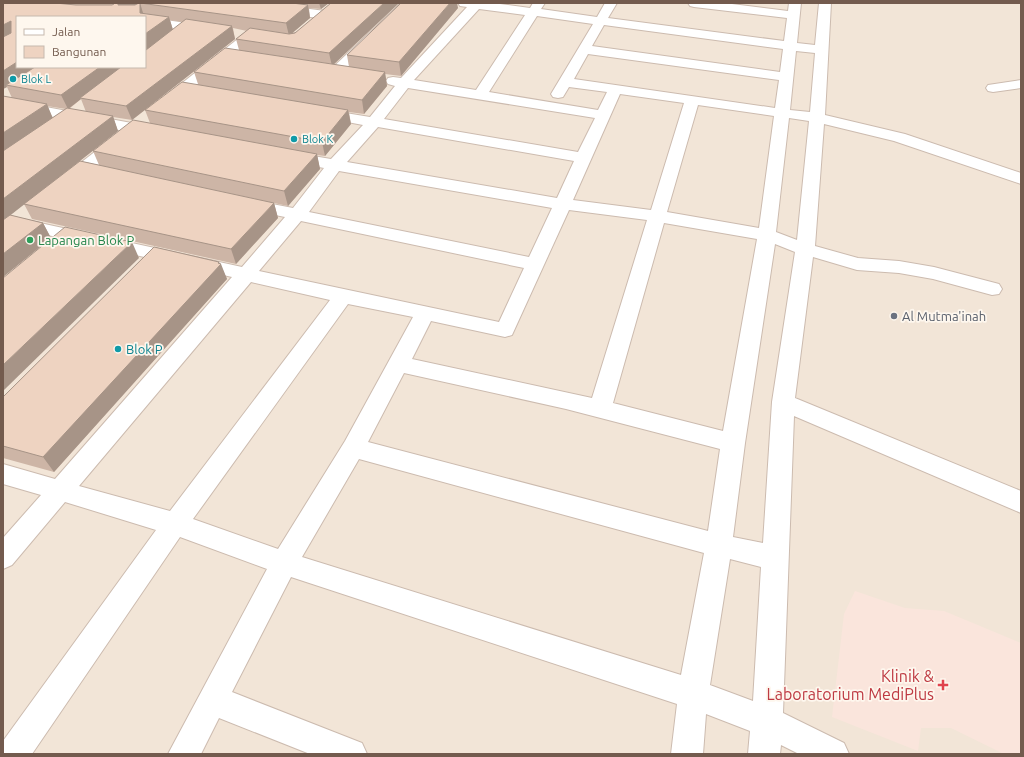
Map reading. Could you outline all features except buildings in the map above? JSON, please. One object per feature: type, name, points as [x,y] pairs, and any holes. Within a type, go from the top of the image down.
[{"type":"street","points":[[238,3],[329,11],[314,24]]},
{"type":"street","points":[[335,73],[408,3]]},
{"type":"street","points":[[551,107],[611,3]]},
{"type":"street","points":[[686,754],[693,694],[719,545],[733,443],[767,235],[794,9],[694,3]]},
{"type":"street","points":[[764,754],[767,722],[783,402],[805,249],[817,118],[825,3]]},
{"type":"street","points":[[3,557],[297,215],[335,165],[374,122],[404,82],[472,4],[536,7],[601,20],[822,50]]},
{"type":"street","points":[[479,96],[536,7]]},
{"type":"street","points":[[146,16],[188,27],[219,32]]},
{"type":"street","points":[[176,37],[188,27]]},
{"type":"street","points":[[53,193],[249,37]]},
{"type":"street","points":[[584,49],[786,77]]},
{"type":"street","points":[[226,56],[247,59]]},
{"type":"street","points":[[321,70],[351,75]]},
{"type":"street","points":[[381,79],[603,115]]},
{"type":"street","points":[[565,82],[817,118],[899,137],[987,166],[1021,179]]},
{"type":"street","points":[[993,88],[1021,84]]},
{"type":"street","points":[[184,89],[206,93]]},
{"type":"street","points":[[16,222],[342,296],[505,330],[615,90]]},
{"type":"street","points":[[600,408],[692,101]]},
{"type":"street","points":[[52,128],[88,102]]},
{"type":"street","points":[[3,103],[70,116],[144,120],[165,134]]},
{"type":"street","points":[[305,110],[583,158]]},
{"type":"street","points":[[274,154],[562,204],[657,216],[767,235],[805,249],[858,264],[900,267],[934,273],[992,289]]},
{"type":"street","points":[[84,168],[106,174]]},
{"type":"street","points":[[228,200],[535,264]]},
{"type":"street","points":[[51,249],[69,234]]},
{"type":"street","points":[[140,270],[156,254]]},
{"type":"street","points":[[13,754],[175,524],[342,296]]},
{"type":"street","points":[[184,754],[284,563],[353,448],[425,314]]},
{"type":"street","points":[[398,364],[481,380],[600,408],[733,443]]},
{"type":"street","points":[[783,402],[1021,502]]},
{"type":"street","points":[[353,448],[719,545],[775,558]]},
{"type":"street","points":[[3,474],[175,524],[284,563],[693,694],[767,722],[833,754]]},
{"type":"street","points":[[212,700],[351,754]]},
{"type":"shaded area","points":[[3,3],[1021,3],[1021,754],[3,754]]},
{"type":"shaded area","points":[[855,591],[905,608],[944,611],[1021,643],[1021,754],[1004,754],[951,728],[921,728],[918,751],[832,717],[844,614]]},
{"type":"place","name":"Blok L","points":[[13,79]]},
{"type":"place","name":"Blok K","points":[[294,139]]},
{"type":"place","name":"Lapangan Blok P","points":[[30,240]]},
{"type":"place","name":"Al Mutma'inah","points":[[894,316]]},
{"type":"place","name":"Blok P","points":[[118,349]]},
{"type":"place","name":"Klinik & Laboratorium MediPlus","points":[[943,685]]}]
